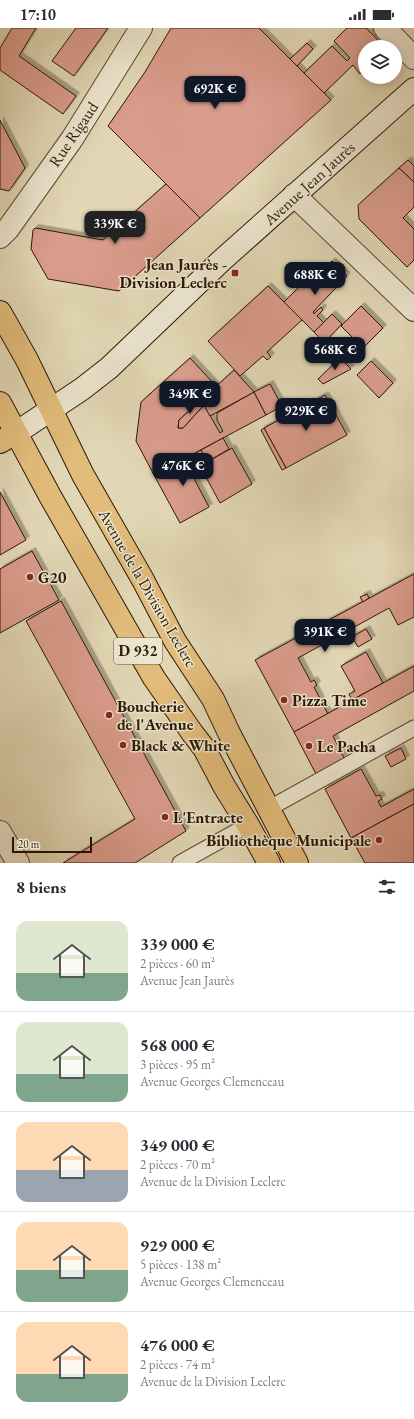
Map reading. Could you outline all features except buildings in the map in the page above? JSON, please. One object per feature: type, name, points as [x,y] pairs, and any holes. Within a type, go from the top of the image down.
[{"type":"main road","name":"Rue Rigaud","points":[[0,237],[8,229],[72,139],[141,28]]},
{"type":"main road","points":[[385,28],[414,58]]},
{"type":"main road","name":"Avenue Jean Jaurès","points":[[8,437],[52,410],[108,368],[294,195],[414,89]]},
{"type":"main road","points":[[294,195],[414,310]]},
{"type":"main road","name":"Avenue de la Division Leclerc","points":[[0,312],[19,345],[83,475],[143,580],[175,641],[213,699],[229,734],[298,863]]},
{"type":"main road","name":"D 932","points":[[0,403],[8,437],[50,496],[154,678],[204,748],[224,786],[269,863]]},
{"type":"main road","points":[[0,832],[18,863]]},
{"type":"lane","points":[[268,809],[414,728]]},
{"type":"lane","points":[[180,863],[248,825]]},
{"type":"place","name":"Jean Jaurès - Division Leclerc","points":[[235,273]]},
{"type":"place","name":"G20","points":[[30,577]]},
{"type":"place","name":"Pizza Time","points":[[284,700]]},
{"type":"place","name":"Boucherie de l'Avenue","points":[[109,715]]},
{"type":"place","name":"Black & White","points":[[123,745]]},
{"type":"place","name":"Le Pacha","points":[[309,746]]},
{"type":"place","name":"L'Entracte","points":[[165,817]]},
{"type":"place","name":"Bibliothèque Municipale","points":[[379,840]]}]
